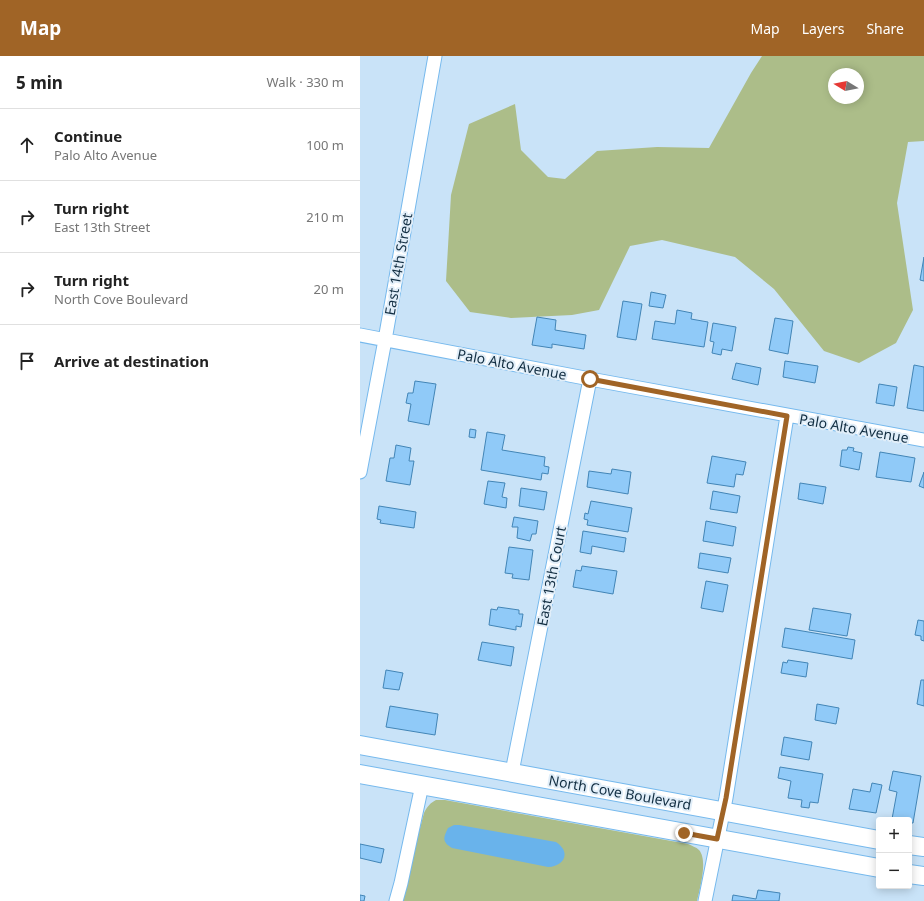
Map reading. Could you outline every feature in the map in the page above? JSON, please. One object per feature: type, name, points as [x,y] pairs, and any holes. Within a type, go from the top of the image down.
[{"type":"main road","name":"North Cove Boulevard","points":[[360,745],[876,839]]},
{"type":"main road","name":"North Cove Boulevard","points":[[360,774],[876,867]]},
{"type":"main road","points":[[912,845],[924,847]]},
{"type":"main road","points":[[912,874],[924,876]]},
{"type":"street","name":"East 14th Street","points":[[360,472],[435,56]]},
{"type":"street","name":"Palo Alto Avenue","points":[[360,336],[787,416],[924,440]]},
{"type":"street","name":"East 13th Court","points":[[512,772],[590,379]]},
{"type":"street","points":[[705,901],[723,811],[787,416]]},
{"type":"street","points":[[396,901],[422,785]]},
{"type":"green space","points":[[762,56],[924,56],[924,141],[908,142],[897,203],[913,310],[896,343],[859,363],[824,351],[774,289],[735,257],[662,240],[630,246],[599,310],[572,315],[511,318],[470,312],[446,281],[451,195],[469,124],[515,104],[521,150],[548,177],[565,179],[597,151],[657,147],[709,148]]},
{"type":"green space","points":[[436,800],[445,800],[688,844],[699,850],[703,860],[701,882],[697,901],[402,901],[424,813],[429,805]]},
{"type":"water","points":[[454,825],[556,842],[561,846],[565,854],[564,858],[559,864],[548,867],[452,848],[446,844],[444,837],[448,828]]},
{"type":"building","points":[[924,257],[924,281],[920,280]]},
{"type":"building","points":[[651,292],[666,295],[663,308],[649,306]]},
{"type":"building","points":[[623,301],[642,304],[636,340],[617,337]]},
{"type":"building","points":[[677,310],[692,313],[691,319],[708,322],[704,347],[652,339],[655,321],[675,324]]},
{"type":"building","points":[[537,317],[556,320],[555,330],[586,335],[584,349],[552,344],[552,348],[532,345]]},
{"type":"building","points":[[775,318],[793,321],[788,354],[769,350]]},
{"type":"building","points":[[713,323],[736,327],[732,351],[722,349],[721,355],[712,353],[714,342],[710,341]]},
{"type":"building","points":[[785,361],[818,366],[815,383],[783,377]]},
{"type":"building","points":[[736,363],[761,368],[758,385],[732,379]]},
{"type":"building","points":[[914,365],[924,367],[924,411],[907,408]]},
{"type":"building","points":[[415,381],[436,384],[429,425],[408,421],[411,404],[406,403],[408,393],[413,393]]},
{"type":"building","points":[[879,384],[897,387],[894,406],[876,403]]},
{"type":"building","points":[[470,429],[476,430],[475,438],[469,437]]},
{"type":"building","points":[[487,432],[505,435],[502,450],[545,457],[544,466],[549,467],[548,474],[542,473],[541,480],[481,470]]},
{"type":"building","points":[[396,445],[411,448],[409,461],[414,461],[410,485],[386,481],[390,458],[394,458]]},
{"type":"building","points":[[848,447],[854,448],[853,451],[862,453],[859,470],[840,466],[842,450],[847,450]]},
{"type":"building","points":[[880,452],[915,458],[911,482],[876,477]]},
{"type":"building","points":[[712,456],[746,462],[743,475],[736,474],[734,487],[707,483]]},
{"type":"building","points":[[612,469],[631,472],[628,494],[587,487],[589,471],[611,474]]},
{"type":"building","points":[[924,472],[924,488],[919,486]]},
{"type":"building","points":[[488,481],[505,483],[502,497],[507,498],[506,508],[484,504]]},
{"type":"building","points":[[800,483],[826,487],[823,504],[798,499]]},
{"type":"building","points":[[521,488],[547,492],[544,510],[519,506]]},
{"type":"building","points":[[713,491],[740,496],[737,513],[710,509]]},
{"type":"building","points":[[591,501],[632,508],[628,532],[587,525],[588,520],[584,519],[585,513],[588,514]]},
{"type":"building","points":[[379,506],[416,512],[414,528],[380,523],[381,520],[377,519]]},
{"type":"building","points":[[514,517],[538,521],[536,534],[532,534],[530,541],[517,538],[518,527],[512,527]]},
{"type":"building","points":[[706,521],[736,527],[733,546],[703,541]]},
{"type":"building","points":[[583,531],[626,538],[624,552],[592,546],[591,554],[580,552]]},
{"type":"building","points":[[509,547],[533,550],[529,580],[512,578],[513,574],[505,573]]},
{"type":"building","points":[[700,553],[731,558],[728,573],[698,568]]},
{"type":"building","points":[[582,566],[617,571],[613,594],[573,587],[576,570],[581,571]]},
{"type":"building","points":[[706,581],[728,585],[723,612],[701,608]]},
{"type":"building","points":[[498,607],[519,610],[519,614],[523,614],[521,627],[516,626],[516,630],[489,625],[491,609],[497,610]]},
{"type":"building","points":[[813,608],[851,614],[847,636],[809,630]]},
{"type":"building","points":[[918,620],[924,621],[924,641],[921,640],[921,636],[915,635]]},
{"type":"building","points":[[785,628],[855,640],[852,659],[782,647]]},
{"type":"building","points":[[482,642],[514,647],[511,666],[478,660]]},
{"type":"building","points":[[788,660],[808,663],[806,677],[781,673],[783,662],[787,663]]},
{"type":"building","points":[[386,670],[403,673],[399,690],[383,688]]},
{"type":"building","points":[[921,680],[924,680],[924,706],[917,704]]},
{"type":"building","points":[[817,704],[839,708],[836,724],[815,720]]},
{"type":"building","points":[[390,706],[438,714],[435,735],[386,727]]},
{"type":"building","points":[[784,737],[812,742],[809,760],[781,755]]},
{"type":"building","points":[[780,767],[823,774],[818,803],[810,802],[809,808],[801,807],[802,800],[788,798],[791,781],[778,778]]},
{"type":"building","points":[[893,771],[921,776],[913,823],[912,817],[892,817],[897,792],[889,790]]},
{"type":"building","points":[[872,783],[882,785],[876,813],[849,809],[853,789],[870,792]]},
{"type":"building","points":[[360,844],[384,849],[381,863],[360,858]]},
{"type":"building","points":[[758,890],[780,893],[779,901],[732,901],[733,895],[756,899]]},
{"type":"building","points":[[360,895],[365,896],[364,901],[360,901]]},
{"type":"route","points":[[590,379],[787,416],[726,798],[717,839],[684,833]]}]
